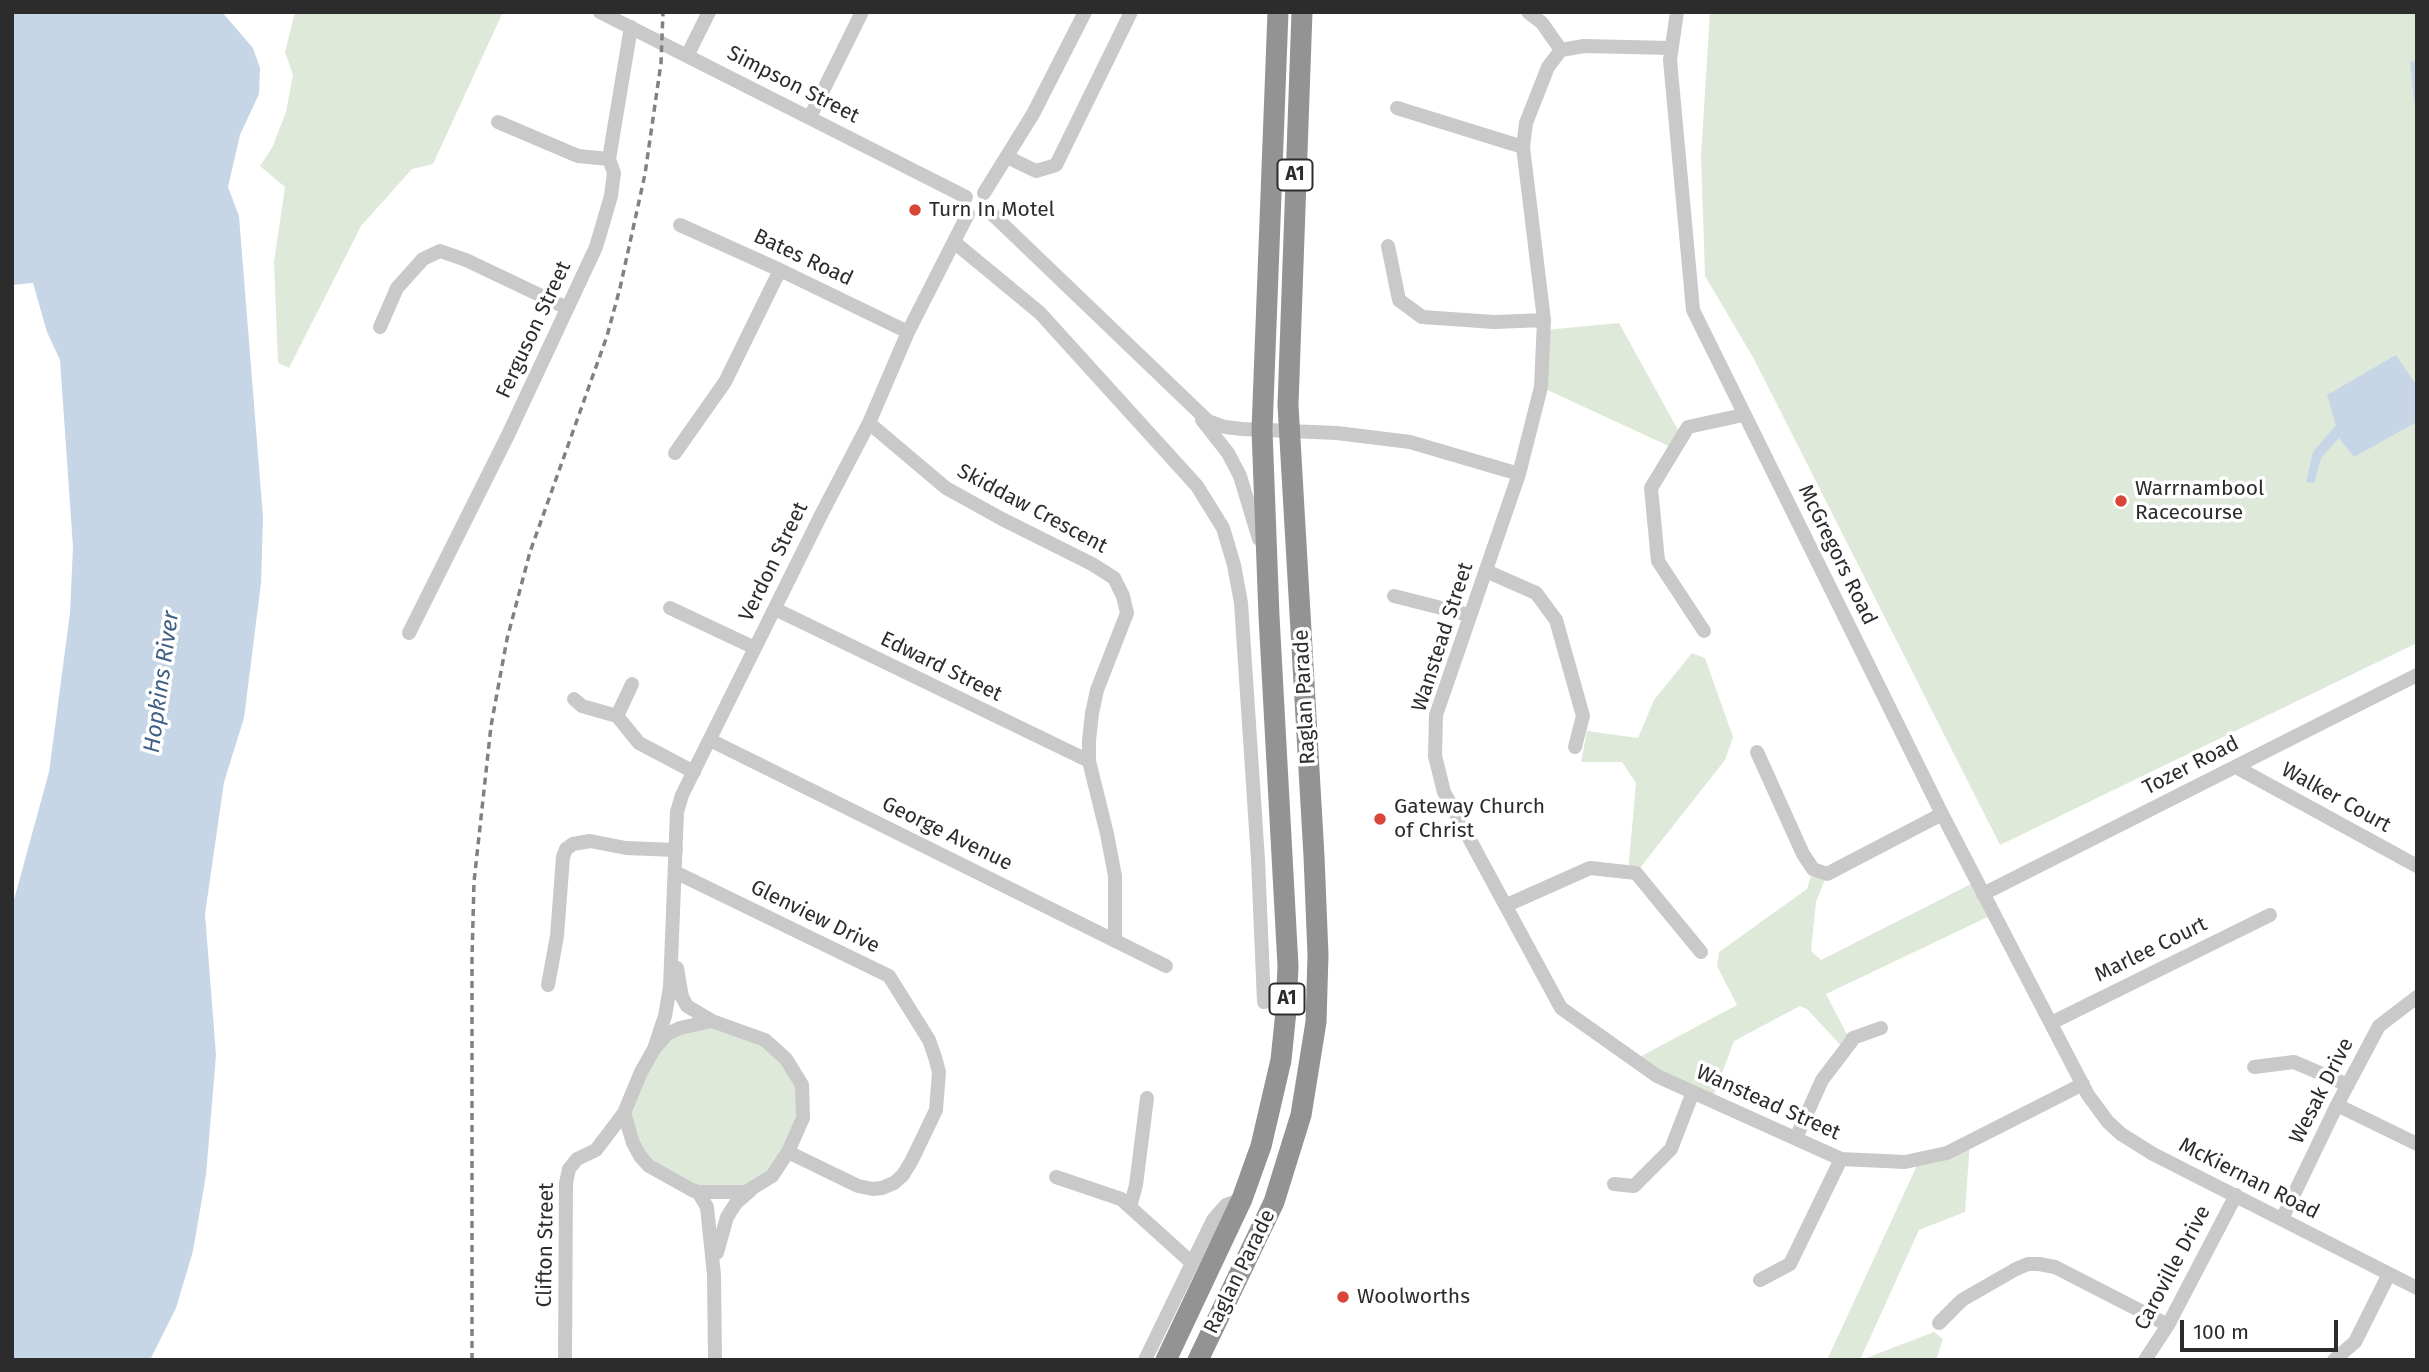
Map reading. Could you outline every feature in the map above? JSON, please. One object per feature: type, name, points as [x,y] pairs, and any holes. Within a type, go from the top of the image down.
[{"type":"highway","name":"Raglan Parade","points":[[1166,1360],[1242,1199],[1261,1146],[1281,1060],[1286,1011],[1288,966],[1262,430],[1278,12]]},
{"type":"highway","name":"Raglan Parade","points":[[1198,1360],[1274,1202],[1301,1115],[1317,1012],[1314,856],[1288,405],[1301,12]]},
{"type":"highway","points":[[1283,858],[1314,856]]},
{"type":"street","name":"Simpson Street","points":[[600,12],[966,197]]},
{"type":"street","points":[[687,56],[709,12]]},
{"type":"street","points":[[810,117],[862,12]]},
{"type":"street","points":[[985,193],[1040,102],[1085,12]]},
{"type":"street","points":[[1007,157],[1036,171],[1056,165],[1131,12]]},
{"type":"street","points":[[1528,12],[1542,23],[1561,50],[1584,46],[1671,48]]},
{"type":"street","name":"McGregors Road","points":[[1677,12],[1670,60],[1693,310],[1942,814],[2083,1084]]},
{"type":"street","name":"Ferguson Street","points":[[410,632],[508,435],[596,247],[611,196],[614,173],[609,159],[631,27]]},
{"type":"street","name":"Wanstead Street","points":[[1561,50],[1548,67],[1526,123],[1523,147],[1544,320],[1541,387],[1519,474],[1436,715],[1435,756],[1444,792],[1560,1008],[1657,1076],[1840,1159],[1905,1162],[1947,1153],[2083,1084]]},
{"type":"street","points":[[1397,108],[1523,147]]},
{"type":"street","points":[[498,122],[578,156],[609,159]]},
{"type":"street","points":[[985,193],[972,192],[966,197],[964,205],[968,215],[979,217],[989,211]]},
{"type":"street","points":[[985,193],[990,202],[989,211]]},
{"type":"street","points":[[989,211],[1208,421],[1225,427],[1290,433],[1337,433],[1409,442],[1519,474]]},
{"type":"street","name":"Verdon Street","points":[[654,1049],[668,997],[673,942],[677,812],[694,772],[869,423],[908,332],[968,215]]},
{"type":"street","name":"Bates Road","points":[[680,225],[908,332]]},
{"type":"street","points":[[954,242],[1040,313],[1197,486],[1223,528],[1241,603],[1258,860],[1264,1002]]},
{"type":"street","points":[[1388,246],[1399,300],[1422,317],[1494,322],[1544,320]]},
{"type":"street","points":[[380,327],[397,288],[423,259],[440,251],[466,260],[567,308]]},
{"type":"street","points":[[675,453],[725,382],[780,270]]},
{"type":"street","points":[[1195,411],[1228,453],[1240,476],[1261,547],[1269,616]]},
{"type":"street","points":[[1704,631],[1658,561],[1651,488],[1688,427],[1743,415]]},
{"type":"street","name":"Skiddaw Crescent","points":[[869,423],[946,488],[1092,564],[1114,578],[1123,596],[1127,613],[1097,690],[1092,713],[1089,761],[1112,858],[1116,896],[1115,941]]},
{"type":"street","points":[[1486,571],[1536,593],[1556,620],[1583,716],[1575,747]]},
{"type":"street","points":[[1394,596],[1469,615]]},
{"type":"street","points":[[670,608],[755,649]]},
{"type":"street","name":"Edward Street","points":[[775,609],[1089,761]]},
{"type":"street","name":"Tozer Road","points":[[1983,894],[2417,675]]},
{"type":"street","points":[[617,716],[632,684]]},
{"type":"street","points":[[574,699],[582,706],[617,716],[639,743],[694,772]]},
{"type":"street","name":"George Avenue","points":[[710,740],[1166,966]]},
{"type":"street","points":[[1757,752],[1803,854],[1813,869],[1827,874],[1942,814]]},
{"type":"street","name":"Walker Court","points":[[2236,766],[2417,866]]},
{"type":"street","points":[[548,985],[557,936],[561,868],[566,849],[573,844],[590,841],[626,848],[676,849]]},
{"type":"street","points":[[1258,860],[1283,858]]},
{"type":"street","points":[[1507,905],[1590,868],[1636,873],[1701,952]]},
{"type":"street","name":"Glenview Drive","points":[[676,872],[888,976],[929,1041],[939,1072],[936,1110],[908,1168],[894,1182],[873,1189],[858,1186],[788,1152]]},
{"type":"street","name":"Marlee Court","points":[[2051,1023],[2270,915]]},
{"type":"street","name":"Verdon Street","points":[[673,942],[682,998],[687,1006],[712,1020]]},
{"type":"street","name":"Wesak Drive","points":[[2282,1219],[2379,1026],[2417,997]]},
{"type":"street","points":[[714,1275],[719,1238],[727,1217],[736,1203],[772,1176],[788,1152],[803,1118],[802,1085],[786,1059],[765,1041],[712,1020],[667,1034],[654,1049],[641,1072],[624,1113],[640,1156],[662,1174],[698,1192],[746,1192],[753,1189]]},
{"type":"street","points":[[1796,1138],[1822,1080],[1846,1047],[1853,1038],[1881,1028]]},
{"type":"street","points":[[2253,1067],[2294,1062],[2348,1085]]},
{"type":"street","name":"McKiernan Road","points":[[2083,1084],[2097,1109],[2121,1134],[2154,1154],[2417,1288]]},
{"type":"street","points":[[1614,1184],[1634,1185],[1671,1149],[1693,1092]]},
{"type":"street","points":[[1130,1207],[1136,1185],[1146,1098]]},
{"type":"street","points":[[2337,1105],[2417,1144]]},
{"type":"street","name":"Clifton Street","points":[[565,1360],[566,1182],[569,1169],[577,1159],[596,1150],[624,1113]]},
{"type":"street","points":[[1760,1280],[1790,1264],[1840,1159]]},
{"type":"street","points":[[1056,1177],[1121,1199],[1192,1263]]},
{"type":"street","points":[[698,1192],[707,1207],[714,1275],[715,1360]]},
{"type":"street","name":"Caroville Drive","points":[[2145,1360],[2168,1325],[2236,1195]]},
{"type":"street","name":"Raglan Parade","points":[[1145,1360],[1218,1213],[1226,1205],[1242,1199]]},
{"type":"street","points":[[1939,1323],[1962,1300],[2016,1269],[2028,1264],[2039,1264],[2055,1267],[2168,1325]]},
{"type":"street","points":[[2334,1360],[2355,1342],[2389,1274]]},
{"type":"green space","points":[[295,12],[503,12],[433,164],[412,169],[361,226],[289,368],[278,363],[274,262],[285,187],[260,166],[272,148],[286,112],[293,75],[285,52]]},
{"type":"green space","name":"Warrnambool Racecourse","points":[[1710,12],[2417,12],[2417,643],[2000,845],[1754,359],[1705,276],[1701,156]]},
{"type":"green space","points":[[1619,323],[1682,437],[1675,449],[1541,387],[1545,330]]},
{"type":"green space","points":[[1692,653],[1705,658],[1733,737],[1725,760],[1636,873],[1628,872],[1636,783],[1622,762],[1581,762],[1587,731],[1638,738],[1654,700]]},
{"type":"green space","points":[[1813,869],[1827,874],[1816,902],[1811,951],[1821,960],[1977,881],[1994,914],[1826,994],[1851,1042],[1845,1050],[1807,1009],[1800,1006],[1734,1041],[1712,1100],[1634,1060],[1737,1005],[1717,966],[1719,952],[1807,889]]},
{"type":"green space","points":[[702,1021],[765,1041],[802,1085],[803,1118],[760,1185],[698,1192],[649,1166],[624,1113],[654,1049]]},
{"type":"green space","points":[[1970,1142],[1965,1212],[1919,1230],[1860,1360],[1827,1360],[1920,1159]]},
{"type":"green space","points":[[1934,1332],[1943,1339],[1936,1360],[1861,1360]]},
{"type":"water","name":"Hopkins River","points":[[12,12],[222,12],[253,48],[260,68],[259,94],[240,135],[228,187],[239,216],[263,517],[261,583],[244,718],[224,782],[205,914],[216,1055],[206,1175],[193,1251],[176,1308],[150,1360],[12,1360],[12,907],[49,772],[70,613],[73,547],[60,360],[47,332],[33,283],[12,285]]},
{"type":"water","points":[[2417,61],[2417,124],[2410,62]]},
{"type":"water","points":[[2396,355],[2417,386],[2417,422],[2354,457],[2339,438],[2321,458],[2314,483],[2306,482],[2313,452],[2336,425],[2327,395]]},
{"type":"railway","points":[[472,1360],[474,882],[491,726],[507,639],[530,552],[607,336],[620,288],[645,174],[661,63],[663,12]]},
{"type":"place","name":"Turn In Motel","points":[[915,210]]},
{"type":"place","name":"Warrnambool Racecourse","points":[[2121,501]]},
{"type":"place","name":"Gateway Church of Christ","points":[[1380,819]]},
{"type":"place","name":"Woolworths","points":[[1343,1297]]}]
